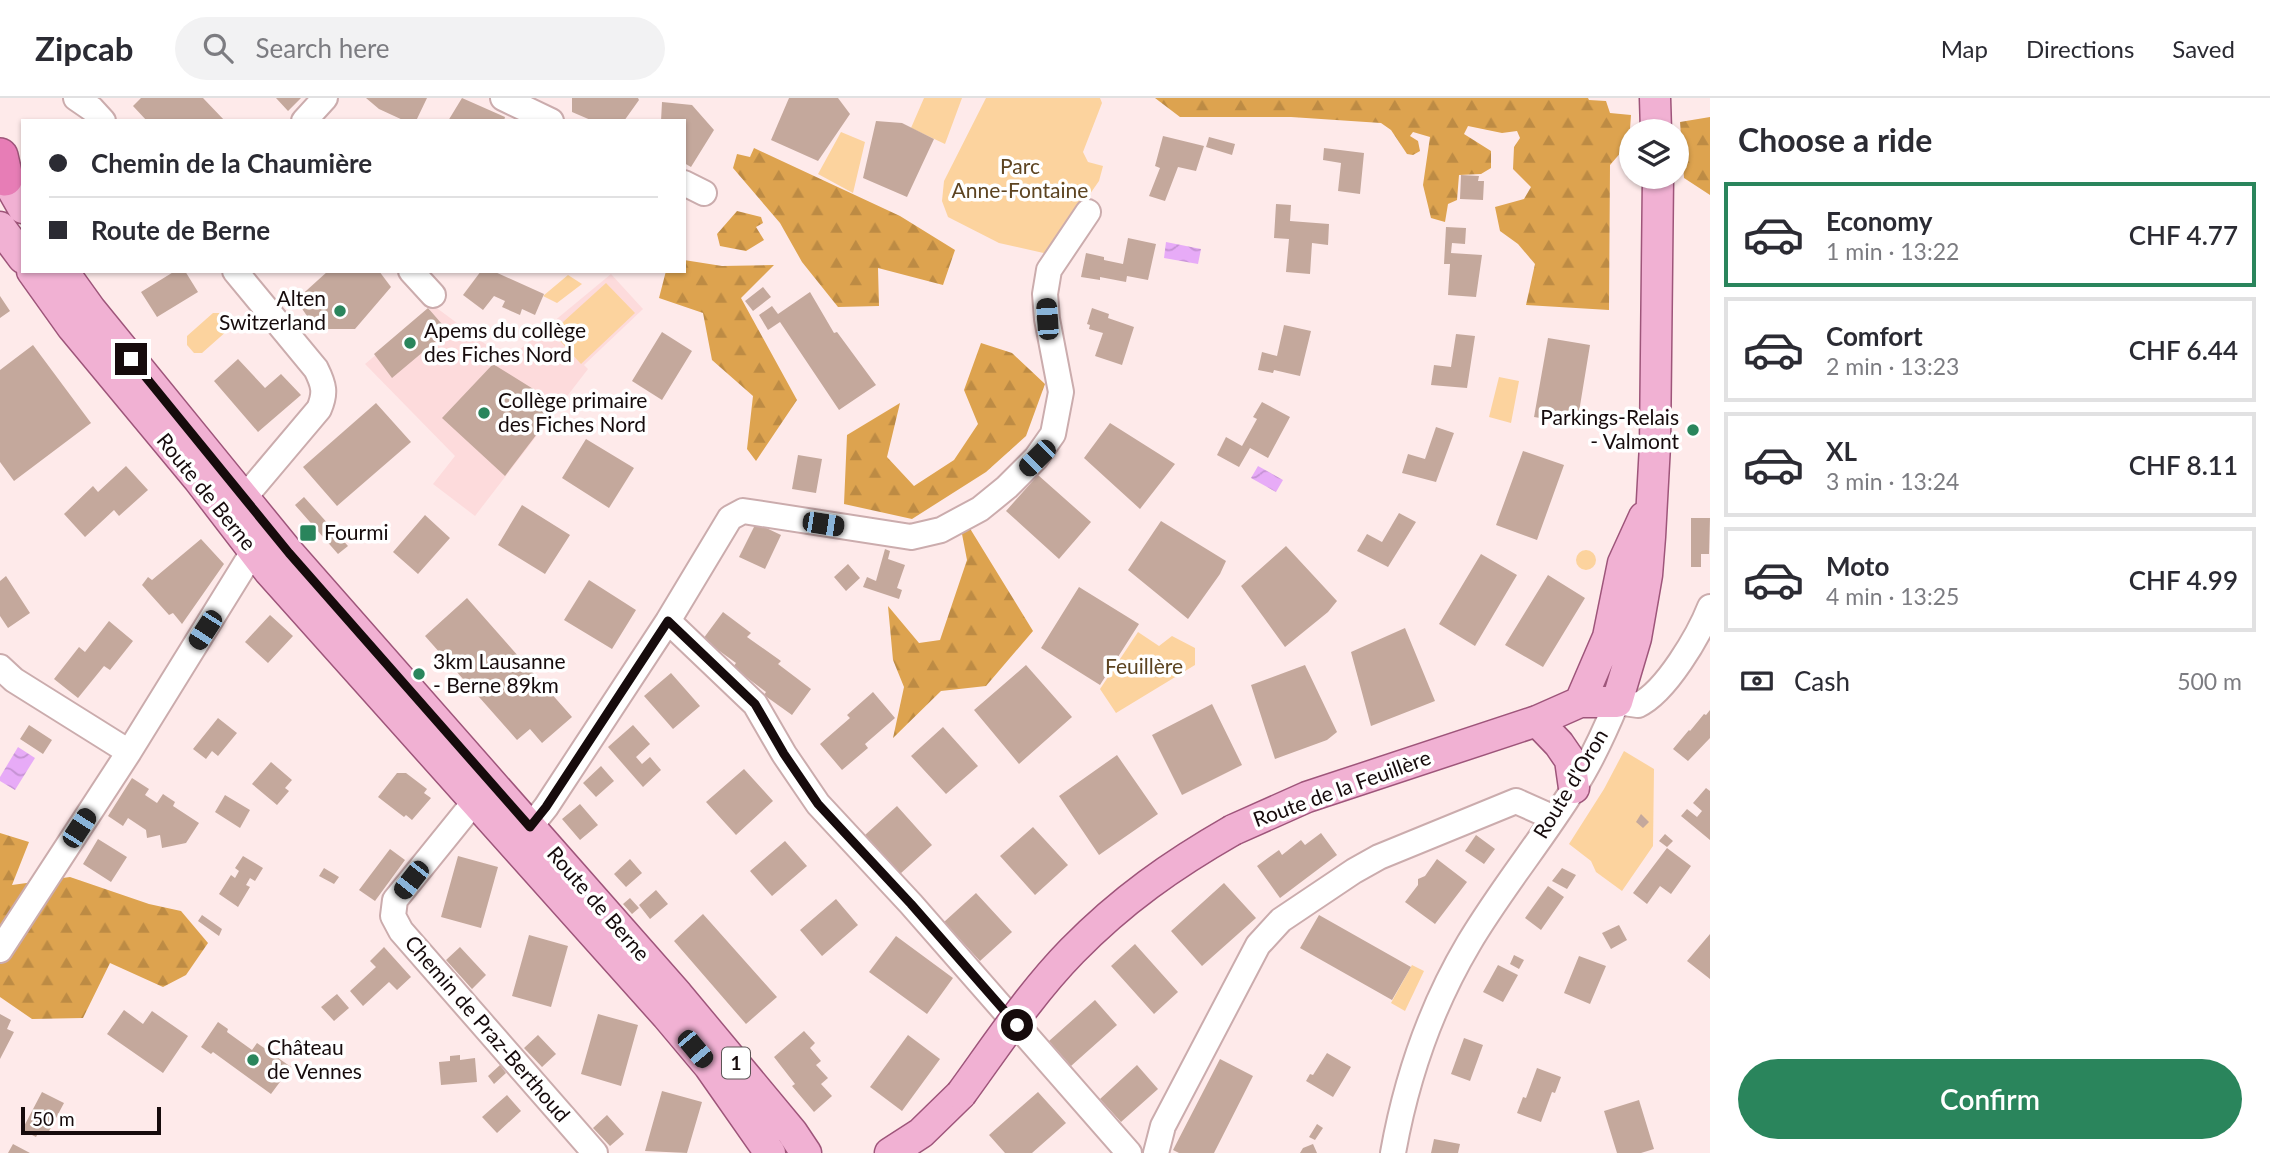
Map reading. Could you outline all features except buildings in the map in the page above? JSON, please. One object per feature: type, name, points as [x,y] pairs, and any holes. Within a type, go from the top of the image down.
[{"type":"main road","points":[[1655,98],[1656,119]]},
{"type":"main road","points":[[2,167],[21,204]]},
{"type":"main road","name":"Route d'Oron","points":[[1618,702],[1642,608],[1653,497],[1658,189]]},
{"type":"main road","points":[[0,227],[21,255]]},
{"type":"main road","name":"Route de Berne","points":[[33,273],[72,327],[237,507]]},
{"type":"main road","name":"Route de Berne","points":[[65,273],[261,538],[331,602],[694,1014],[799,1142]]},
{"type":"main road","points":[[1580,702],[1608,637],[1623,563],[1653,497]]},
{"type":"main road","name":"Route de Berne","points":[[261,538],[270,571],[709,1066],[770,1153]]},
{"type":"main road","name":"Route de la Feuillère","points":[[919,1153],[1036,992],[1070,952],[1116,909],[1177,862],[1233,830],[1307,797],[1538,721],[1580,702],[1618,702]]},
{"type":"main road","points":[[1538,721],[1570,760],[1574,788]]},
{"type":"main road","name":"Route de la Feuillère","points":[[890,1153],[922,1133],[961,1094]]},
{"type":"main road","points":[[799,1142],[822,1153]]},
{"type":"street","points":[[76,98],[101,119]]},
{"type":"street","points":[[306,119],[326,98]]},
{"type":"street","points":[[503,98],[547,119]]},
{"type":"street","points":[[530,827],[546,807],[668,621],[730,518],[743,511],[911,537],[941,530],[980,509],[1037,458],[1053,434],[1061,392],[1047,319],[1045,294],[1049,270],[1088,212]]},
{"type":"street","points":[[236,273],[316,369],[324,384],[325,396],[319,410],[237,507]]},
{"type":"street","points":[[413,273],[433,295]]},
{"type":"street","points":[[0,950],[129,752],[261,538]]},
{"type":"street","points":[[1618,702],[1638,705],[1651,697],[1679,662],[1710,607]]},
{"type":"street","points":[[668,621],[755,704],[784,754],[818,804],[911,904],[1129,1153]]},
{"type":"street","points":[[0,667],[14,680],[129,752]]},
{"type":"street","name":"Route d'Oron","points":[[1393,1153],[1405,1097],[1429,1026],[1451,975],[1489,911],[1574,788],[1618,702]]},
{"type":"street","name":"Chemin de Praz-Berthoud","points":[[475,801],[395,900],[393,916],[401,931],[595,1153]]},
{"type":"street","points":[[1156,1153],[1163,1126],[1258,945],[1281,920],[1379,857],[1516,801],[1554,818]]},
{"type":"shaded area","name":"Collège primaire des Fiches Nord","points":[[611,274],[643,309],[584,365],[588,369],[475,516],[433,484],[455,456],[365,364],[434,306],[507,360]]},
{"type":"green space","points":[[924,98],[962,98],[945,144],[911,128]]},
{"type":"green space","name":"Parc Anne-Fontaine","points":[[986,98],[1100,98],[1102,103],[1083,152],[1088,162],[1103,166],[1099,181],[1048,254],[999,243],[948,217],[942,201],[944,181]]},
{"type":"green space","points":[[1155,98],[1588,98],[1606,101],[1610,113],[1631,115],[1631,119],[1619,119],[1619,155],[1610,165],[1609,310],[1526,305],[1535,264],[1518,244],[1500,231],[1495,207],[1524,199],[1531,187],[1513,169],[1514,147],[1520,138],[1517,131],[1502,133],[1468,126],[1464,134],[1491,151],[1491,168],[1481,174],[1459,175],[1457,200],[1448,204],[1445,222],[1431,218],[1423,185],[1430,137],[1413,132],[1410,136],[1418,141],[1420,151],[1413,155],[1407,154],[1391,130],[1381,123],[1291,117],[1180,117]]},
{"type":"green space","points":[[1710,117],[1710,195],[1689,181],[1689,120]]},
{"type":"green space","points":[[841,132],[865,142],[853,193],[818,174]]},
{"type":"green space","points":[[754,148],[900,216],[955,250],[943,285],[878,268],[879,306],[838,307],[802,262],[780,223],[733,168],[737,154],[750,157]]},
{"type":"green space","points":[[737,211],[761,217],[763,223],[756,227],[764,240],[746,251],[720,246],[717,234]]},
{"type":"green space","points":[[686,260],[722,266],[774,265],[741,298],[797,400],[756,461],[747,449],[753,396],[712,360],[703,313],[659,298],[665,273],[686,273]]},
{"type":"green space","points":[[568,275],[582,284],[557,303],[543,296]]},
{"type":"green space","points":[[606,283],[635,313],[581,364],[552,332]]},
{"type":"green space","points":[[213,313],[219,313],[228,323],[228,330],[202,353],[194,353],[187,345],[187,336]]},
{"type":"green space","points":[[981,343],[1012,353],[1045,384],[1026,436],[986,472],[912,519],[844,504],[847,435],[900,403],[887,457],[914,486],[954,460],[978,424],[964,390]]},
{"type":"green space","points":[[1499,377],[1519,381],[1511,423],[1489,417]]},
{"type":"green space","points":[[966,522],[1033,631],[986,686],[941,691],[893,738],[904,687],[893,660],[888,606],[919,643],[940,640],[967,560],[962,534]]},
{"type":"green space","points":[[1582,550],[1590,550],[1596,560],[1590,570],[1582,570],[1576,564],[1576,556]]},
{"type":"green space","name":"Feuillère","points":[[1138,632],[1159,646],[1172,636],[1195,648],[1195,665],[1116,713],[1100,689]]},
{"type":"green space","points":[[1624,751],[1654,769],[1653,846],[1622,891],[1596,872],[1591,861],[1569,844],[1604,789]]},
{"type":"green space","points":[[0,833],[29,842],[12,885],[70,877],[149,904],[181,911],[208,943],[186,975],[163,987],[110,963],[83,1018],[32,1019],[0,997]]},
{"type":"green space","points":[[1412,965],[1424,971],[1405,1011],[1391,1003]]},
{"type":"water","points":[[1166,242],[1201,249],[1198,264],[1164,258]]},
{"type":"water","points":[[1258,466],[1283,480],[1276,492],[1251,478]]},
{"type":"water","points":[[18,747],[35,758],[15,790],[0,781],[0,777]]},
{"type":"place","name":"Alten Switzerland","points":[[340,311]]},
{"type":"place","name":"Apems du collège des Fiches Nord","points":[[410,343]]},
{"type":"place","name":"Collège primaire des Fiches Nord","points":[[484,413]]},
{"type":"place","name":"Parkings-Relais - Valmont","points":[[1693,430]]},
{"type":"place","name":"Fourmi","points":[[308,533]]},
{"type":"place","name":"3km Lausanne - Berne 89km","points":[[419,674]]},
{"type":"place","name":"Château de Vennes","points":[[253,1060]]},
{"type":"route","points":[[131,359],[289,553],[530,827],[546,807],[668,621],[755,704],[784,754],[818,804],[911,904],[1017,1025]]}]
